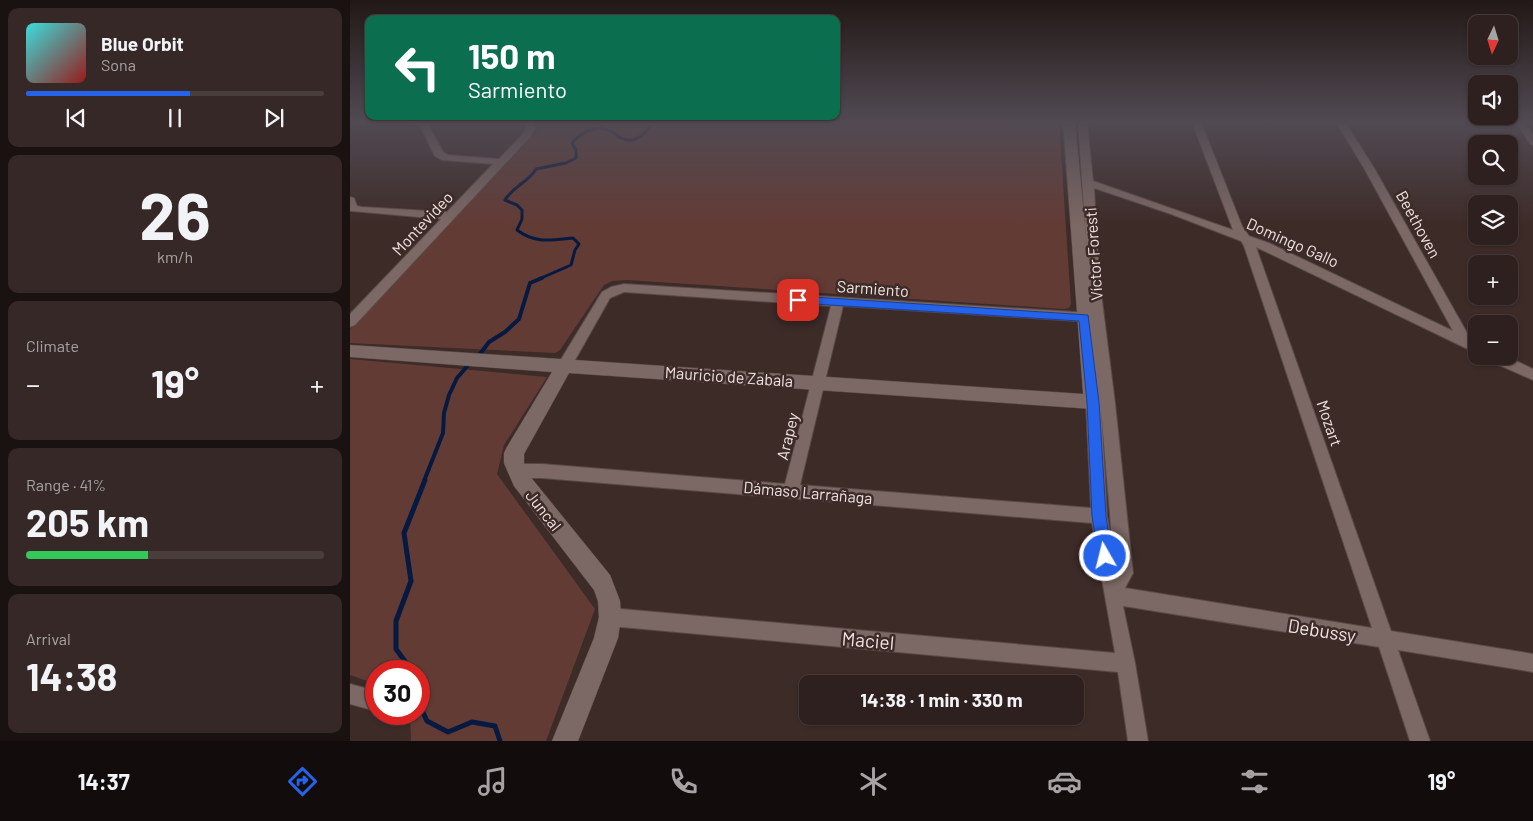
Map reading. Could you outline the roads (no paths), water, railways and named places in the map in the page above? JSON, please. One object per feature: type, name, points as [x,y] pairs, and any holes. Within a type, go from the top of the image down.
[{"type":"street","points":[[444,157],[502,162]]},
{"type":"street","name":"Montevideo","points":[[350,322],[507,157]]},
{"type":"street","name":"Víctor Foresti","points":[[1073,157],[1101,403],[1114,481],[1124,573],[1112,595]]},
{"type":"street","name":"Víctor Foresti","points":[[1085,157],[1093,276],[1091,318]]},
{"type":"street","name":"Mozart","points":[[1210,157],[1237,227],[1250,245],[1420,741]]},
{"type":"street","name":"Beethoven","points":[[1362,157],[1468,341]]},
{"type":"street","name":"Domingo Gallo","points":[[1088,183],[1245,239],[1292,259],[1468,345]]},
{"type":"street","points":[[351,206],[450,216]]},
{"type":"street","name":"Sarmiento","points":[[565,365],[606,295],[615,290],[639,288],[1091,318]]},
{"type":"street","name":"Arapey","points":[[791,490],[838,302]]},
{"type":"street","name":"Mauricio de Zabala","points":[[350,351],[1101,403]]},
{"type":"street","points":[[516,471],[514,452],[565,365]]},
{"type":"street","points":[[1512,365],[1533,375]]},
{"type":"street","name":"Víctor Foresti","points":[[1101,403],[1099,516],[1112,595]]},
{"type":"street","name":"Dámaso Larrañaga","points":[[516,471],[542,471],[791,490],[1099,516]]},
{"type":"street","name":"Juncal","points":[[516,471],[521,480],[602,583],[609,601],[610,617],[606,638],[566,741]]},
{"type":"street","points":[[1112,595],[1126,663],[1138,741]]},
{"type":"street","name":"Debussy","points":[[1112,595],[1533,663]]},
{"type":"street","name":"Maciel","points":[[610,617],[1126,663]]},
{"type":"street","points":[[350,694],[365,698]]},
{"type":"waterway","points":[[539,279],[571,265],[575,250],[579,244],[573,238],[544,240],[530,237],[517,230],[522,219],[522,210],[517,205],[505,200],[536,169],[566,163],[576,157]]},
{"type":"waterway","points":[[480,354],[489,342],[505,332],[519,319],[530,283],[542,278]]},
{"type":"waterway","points":[[424,481],[443,433],[444,413],[449,395],[457,378],[470,363]]},
{"type":"waterway","points":[[404,660],[396,649],[396,621],[411,581],[404,533],[425,480]]},
{"type":"waterway","points":[[430,723],[448,732],[472,722],[495,726],[500,741]]}]
